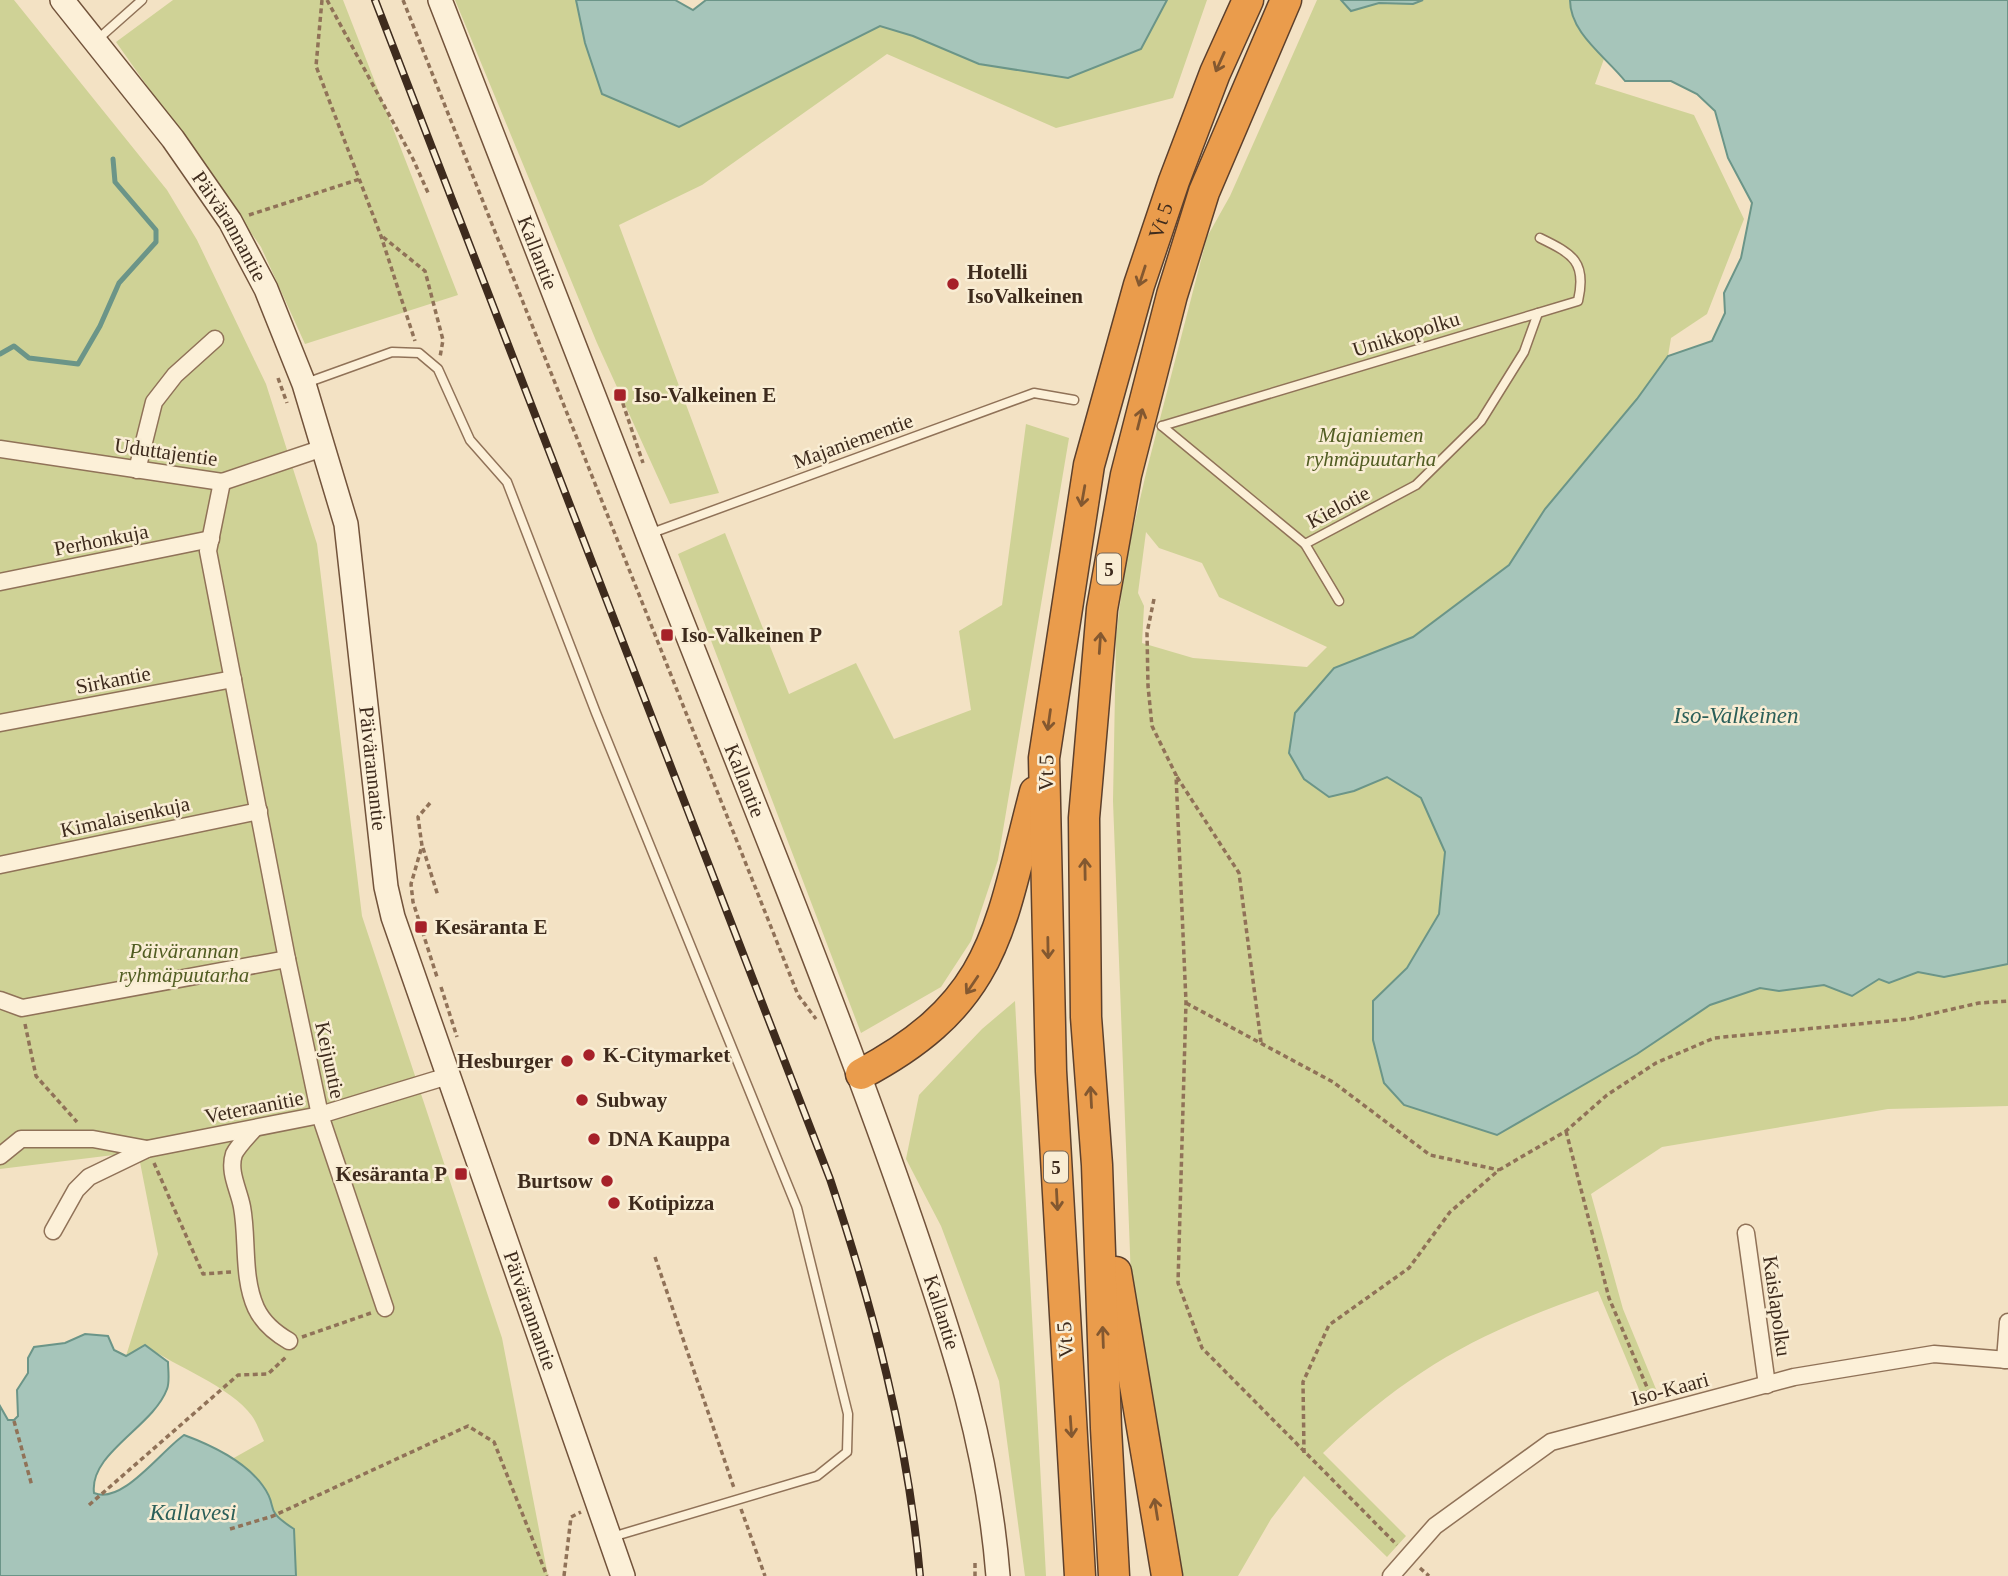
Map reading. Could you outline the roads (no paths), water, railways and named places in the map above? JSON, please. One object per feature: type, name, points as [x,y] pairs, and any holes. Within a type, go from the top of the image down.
[{"type":"highway","name":"Vt 5","points":[[1080,1576],[1051,1071],[1044,758],[1089,464],[1139,285],[1174,181],[1215,73],[1248,0]]},
{"type":"highway","name":"Vt 5","points":[[1114,1576],[1105,1428],[1097,1165],[1086,1017],[1084,818],[1102,609],[1126,475],[1172,295],[1204,192],[1286,0]]},
{"type":"highway","points":[[861,1074],[926,1034],[965,995],[981,971],[1004,911],[1044,758]]},
{"type":"highway","points":[[1097,1165],[1167,1576]]},
{"type":"street","name":"Päivärannantie","points":[[62,0],[173,139],[230,221],[266,289],[304,384],[345,524],[386,887],[393,917],[612,1537],[623,1576]]},
{"type":"street","name":"Kallantie","points":[[440,0],[647,535],[861,1074],[956,1352],[976,1422],[995,1529],[998,1576]]},
{"type":"street","points":[[137,470],[155,402],[175,374],[215,339]]},
{"type":"street","name":"Uduttajentie","points":[[0,449],[222,482],[323,448]]},
{"type":"street","name":"Keijuntie","points":[[222,482],[208,551],[287,959],[320,1115],[385,1308]]},
{"type":"street","name":"Perhonkuja","points":[[0,582],[211,539]]},
{"type":"street","name":"Sirkantie","points":[[0,723],[233,679]]},
{"type":"street","name":"Kimalaisenkuja","points":[[0,865],[259,811]]},
{"type":"street","points":[[0,1000],[22,1008],[287,959]]},
{"type":"street","name":"Veteraanitie","points":[[53,1231],[76,1190],[89,1177],[147,1149],[320,1115],[448,1076]]},
{"type":"street","points":[[254,1129],[234,1154],[233,1176],[242,1204],[248,1271],[256,1307],[263,1320],[275,1333],[289,1341]]},
{"type":"street","name":"Veteraanitie","points":[[0,1156],[21,1139],[93,1139],[147,1149]]},
{"type":"street","name":"Kaislapolku","points":[[1746,1233],[1767,1385]]},
{"type":"street","points":[[2006,1360],[2008,1322]]},
{"type":"street","name":"Iso-Kaari","points":[[1391,1576],[1435,1526],[1551,1443],[1767,1385],[1934,1354],[2006,1360]]},
{"type":"lane","points":[[96,41],[142,0]]},
{"type":"lane","name":"Unikkopolku","points":[[1180,439],[1162,426],[1578,301],[1583,282],[1579,263],[1564,250],[1540,238]]},
{"type":"lane","name":"Kielotie","points":[[1180,439],[1305,544],[1416,485],[1481,421],[1524,352],[1538,313]]},
{"type":"lane","points":[[304,384],[391,352],[419,352],[438,369],[470,440],[508,482],[596,713],[797,1208],[848,1414],[847,1451],[817,1476],[612,1537]]},
{"type":"lane","name":"Majaniementie","points":[[647,535],[1034,393],[1074,400]]},
{"type":"lane","points":[[1305,544],[1339,601]]},
{"type":"water","points":[[576,0],[675,0],[693,10],[706,0],[1167,0],[1141,49],[1068,78],[979,64],[913,36],[880,26],[679,127],[602,94],[585,43]]},
{"type":"water","points":[[1341,0],[1423,0],[1413,4],[1379,3],[1351,11]]},
{"type":"water","name":"Iso-Valkeinen","points":[[1570,0],[2008,0],[2008,964],[1944,977],[1918,972],[1889,983],[1879,979],[1852,996],[1824,985],[1779,991],[1760,988],[1710,1005],[1637,1054],[1497,1135],[1404,1105],[1384,1083],[1373,1040],[1373,1001],[1407,968],[1439,914],[1445,852],[1421,798],[1387,777],[1354,791],[1329,797],[1304,779],[1289,753],[1295,713],[1334,668],[1413,637],[1509,565],[1545,509],[1637,399],[1668,356],[1712,341],[1725,313],[1724,293],[1741,258],[1752,203],[1728,158],[1715,111],[1697,94],[1671,81],[1625,81],[1582,34],[1572,12]]},
{"type":"water","name":"Kallavesi","points":[[85,1334],[108,1336],[114,1350],[126,1356],[145,1345],[168,1362],[169,1379],[160,1403],[101,1465],[95,1479],[94,1493],[105,1495],[116,1491],[140,1475],[184,1435],[194,1439],[238,1462],[263,1486],[274,1512],[294,1529],[296,1576],[0,1576],[0,1406],[8,1420],[14,1420],[18,1416],[17,1390],[28,1373],[28,1358],[34,1347],[65,1343]]},
{"type":"waterway","points":[[0,354],[14,346],[29,358],[78,364],[100,326],[119,283],[156,242],[156,230],[115,182],[113,159]]},
{"type":"railway","points":[[375,0],[830,1179],[861,1276],[887,1375],[907,1475],[920,1576]]},
{"type":"place","name":"Hotelli IsoValkeinen","points":[[953,284]]},
{"type":"place","name":"Iso-Valkeinen E","points":[[620,395]]},
{"type":"place","name":"Iso-Valkeinen P","points":[[667,635]]},
{"type":"place","name":"Kesäranta E","points":[[421,927]]},
{"type":"place","name":"K-Citymarket","points":[[589,1055]]},
{"type":"place","name":"Hesburger","points":[[567,1061]]},
{"type":"place","name":"Subway","points":[[582,1100]]},
{"type":"place","name":"DNA Kauppa","points":[[594,1139]]},
{"type":"place","name":"Kesäranta P","points":[[461,1174]]},
{"type":"place","name":"Burtsow","points":[[607,1181]]},
{"type":"place","name":"Kotipizza","points":[[614,1203]]},
{"type":"park label","name":"Majaniemen ryhmäpuutarha","points":[[1371,447]]},
{"type":"park label","name":"Päivärannan ryhmäpuutarha","points":[[184,963]]}]
